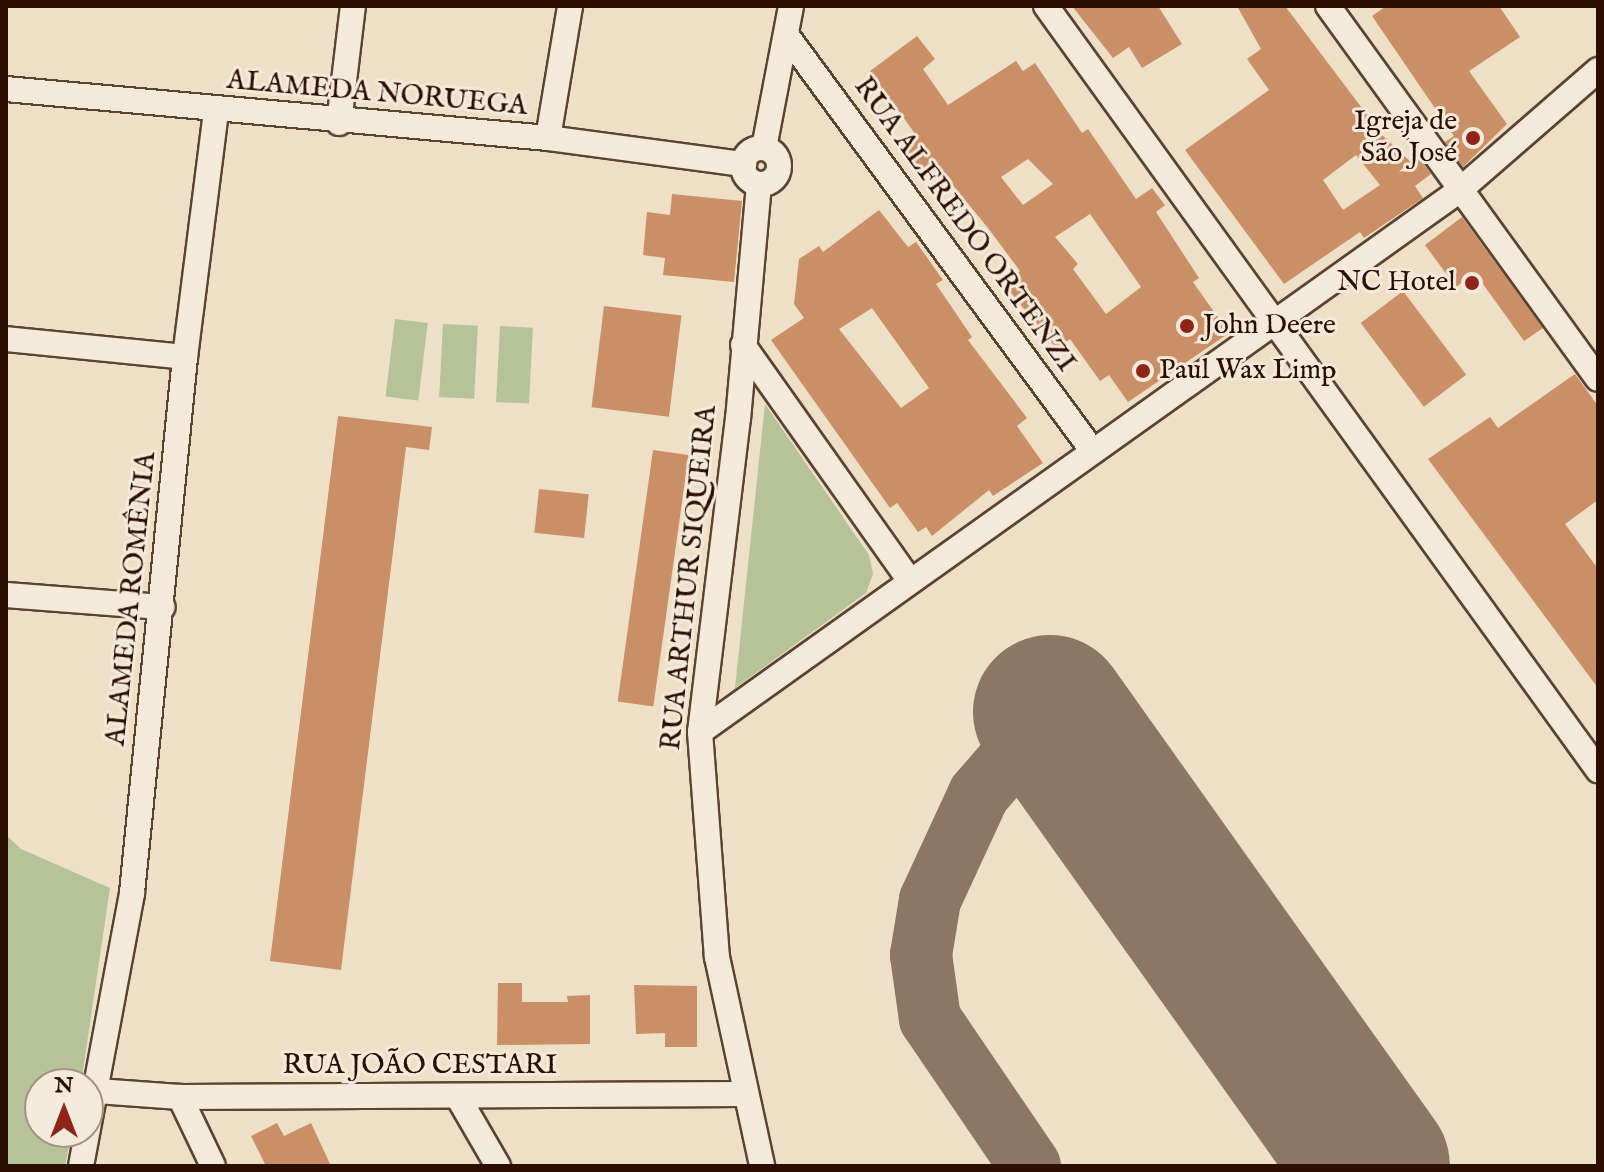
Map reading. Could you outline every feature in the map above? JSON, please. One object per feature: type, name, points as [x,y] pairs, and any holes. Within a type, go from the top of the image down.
[{"type":"street","points":[[339,123],[353,6]]},
{"type":"street","points":[[548,138],[570,6]]},
{"type":"street","points":[[764,148],[791,6]]},
{"type":"street","points":[[1046,6],[1276,318],[1598,770]]},
{"type":"street","points":[[1328,6],[1598,379]]},
{"type":"street","name":"RUA ALFREDO ORTENZI","points":[[787,36],[1092,450]]},
{"type":"street","points":[[700,732],[1276,318],[1460,190],[1598,70]]},
{"type":"street","name":"ALAMEDA NORUEGA","points":[[6,89],[339,123],[548,138],[744,164]]},
{"type":"street","name":"ALAMEDA ROMÊNIA","points":[[101,1068],[132,893],[163,607],[185,357],[216,111]]},
{"type":"street","points":[[764,148],[775,154],[780,165],[771,181],[759,184],[749,179],[744,164],[748,154],[764,148]]},
{"type":"street","name":"RUA ARTHUR SIQUEIRA","points":[[759,184],[700,732],[717,957],[743,1094],[762,1166]]},
{"type":"street","points":[[6,339],[185,357]]},
{"type":"street","points":[[743,345],[910,581]]},
{"type":"street","points":[[6,595],[163,607]]},
{"type":"street","name":"RUA JOÃO CESTARI","points":[[104,1092],[180,1097],[743,1094]]},
{"type":"street","points":[[180,1097],[213,1166]]},
{"type":"street","points":[[458,1097],[498,1166]]},
{"type":"green space","points":[[395,319],[428,323],[418,400],[385,396]]},
{"type":"green space","points":[[443,324],[478,326],[474,399],[439,397]]},
{"type":"green space","points":[[500,326],[533,328],[529,404],[496,402]]},
{"type":"green space","points":[[765,404],[869,555],[873,574],[866,593],[735,688]]},
{"type":"green space","points":[[6,835],[21,849],[110,888],[83,1068],[24,1068],[24,1148],[69,1148],[65,1166],[6,1166]]},
{"type":"building","points":[[1072,6],[1158,6],[1182,44],[1142,68],[1129,47],[1113,58]]},
{"type":"building","points":[[1237,6],[1285,6],[1383,136],[1412,163],[1419,158],[1431,174],[1415,186],[1423,198],[1364,238],[1360,232],[1284,284],[1185,150],[1269,90],[1247,59],[1261,49]],"holes":[[[1356,155],[1380,185],[1343,210],[1323,180]]]},
{"type":"building","points":[[1386,6],[1499,6],[1520,37],[1469,71],[1507,124],[1463,167],[1445,142],[1454,136],[1372,16]]},
{"type":"building","points":[[917,36],[935,59],[923,69],[948,105],[1016,61],[1023,71],[1035,63],[1082,133],[1088,129],[1136,199],[1152,188],[1165,205],[1156,212],[1199,278],[1193,282],[1229,333],[1128,402],[1109,375],[1100,381],[1070,339],[1056,348],[1003,283],[1020,271],[933,161],[917,173],[898,148],[916,135],[870,71]],"holes":[[[1028,159],[1053,184],[1023,205],[1001,177]],[[1090,214],[1141,287],[1106,314],[1073,269],[1078,264],[1055,237]]]},
{"type":"building","points":[[672,194],[742,201],[734,282],[663,275],[665,258],[643,255],[647,212],[670,215]]},
{"type":"building","points":[[879,210],[908,247],[916,242],[943,280],[936,284],[972,337],[968,340],[1027,418],[1017,426],[1043,463],[993,496],[989,490],[932,536],[926,527],[918,532],[897,503],[890,508],[771,340],[804,318],[794,304],[799,259],[819,246],[823,252]],"holes":[[[872,308],[929,388],[901,408],[839,329]]]},
{"type":"building","points":[[1462,217],[1543,328],[1524,341],[1475,273],[1456,287],[1425,245]]},
{"type":"building","points":[[1403,291],[1466,375],[1424,407],[1361,323]]},
{"type":"building","points":[[604,306],[681,316],[669,417],[592,407]]},
{"type":"building","points":[[1575,374],[1598,406],[1598,500],[1565,524],[1598,569],[1598,688],[1428,459],[1490,417],[1498,428]]},
{"type":"building","points":[[338,416],[432,427],[429,450],[406,447],[341,970],[270,961]]},
{"type":"building","points":[[653,450],[689,455],[653,707],[618,702]]},
{"type":"building","points":[[539,489],[589,494],[584,538],[534,533]]},
{"type":"building","points":[[498,983],[522,983],[522,1002],[568,1002],[567,996],[590,995],[590,1044],[497,1045]]},
{"type":"building","points":[[634,985],[697,986],[697,1047],[665,1047],[665,1033],[636,1034]]},
{"type":"building","points":[[277,1123],[284,1136],[311,1123],[331,1166],[266,1166],[251,1136]]},
{"type":"taxiway","points":[[1030,1166],[930,1019],[921,955],[930,900],[979,794],[1050,712]]},
{"type":"runway","points":[[1050,712],[1373,1166]]},
{"type":"place","name":"Igreja de São José","points":[[1473,138]]},
{"type":"place","name":"NC Hotel","points":[[1472,283]]},
{"type":"place","name":"John Deere","points":[[1187,326]]},
{"type":"place","name":"Paul Wax Limp","points":[[1143,371]]}]
